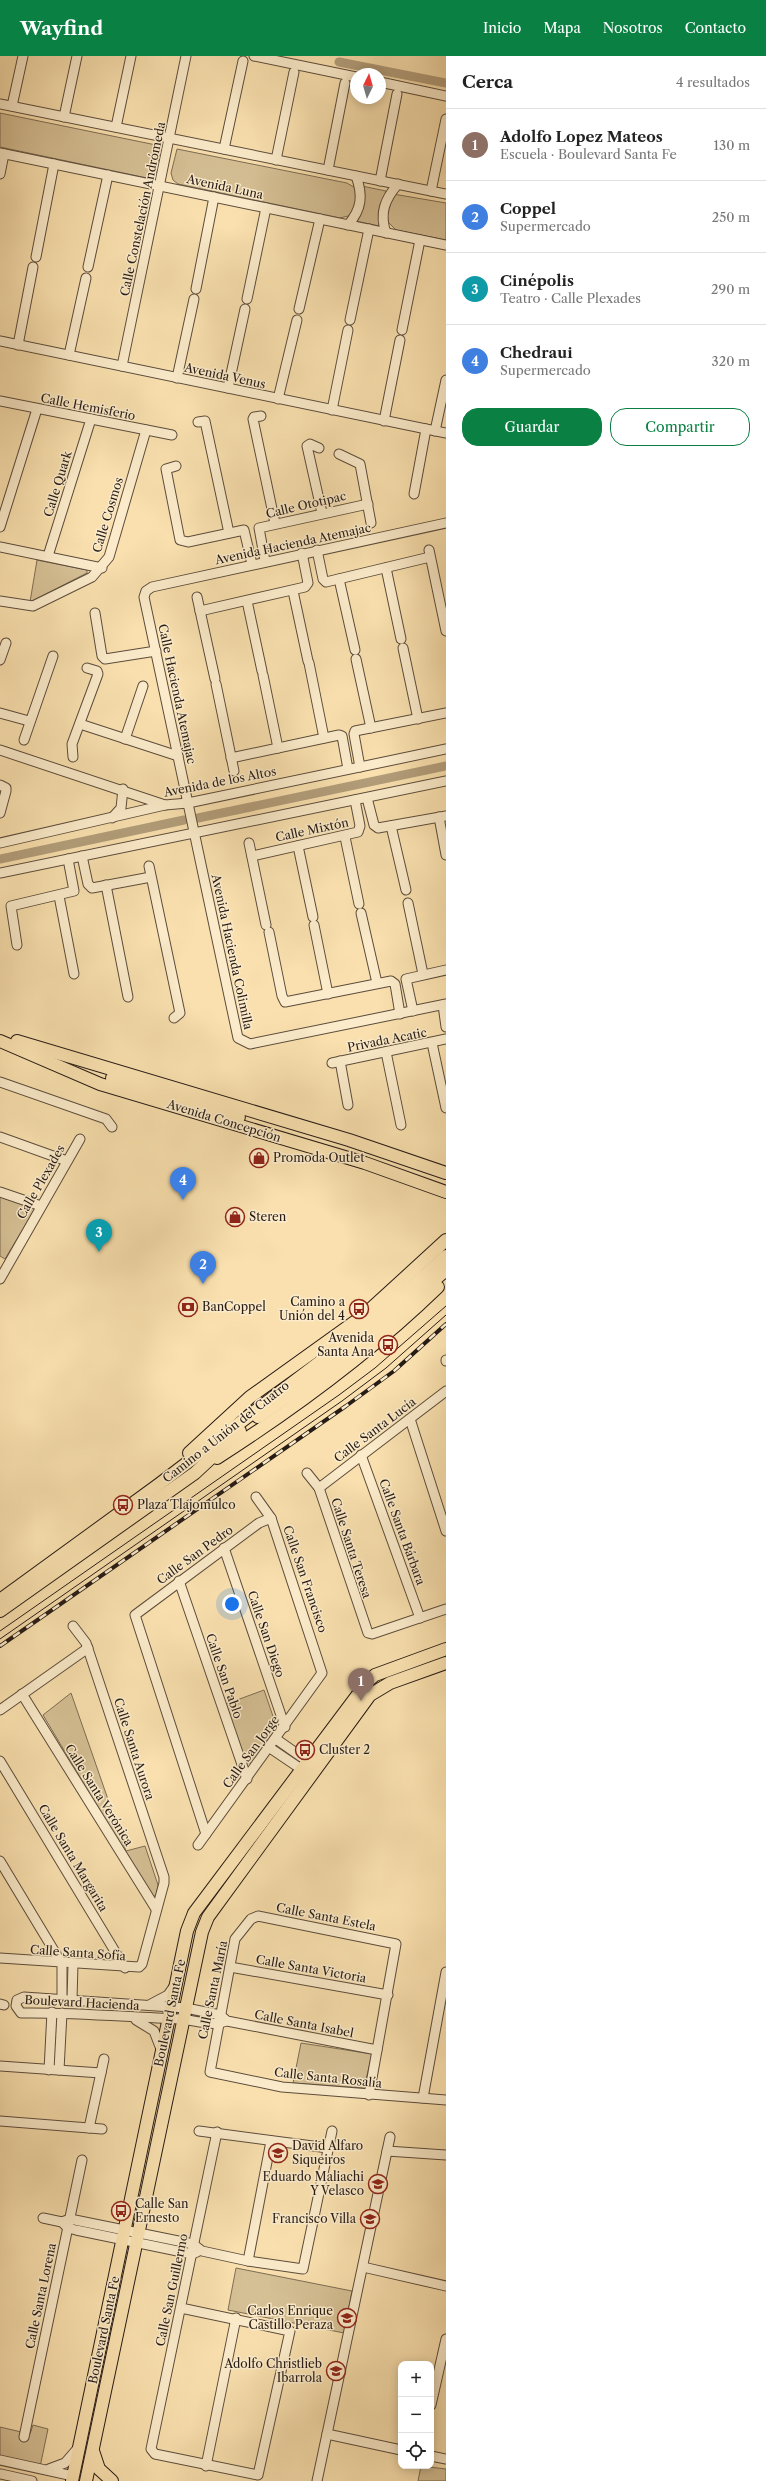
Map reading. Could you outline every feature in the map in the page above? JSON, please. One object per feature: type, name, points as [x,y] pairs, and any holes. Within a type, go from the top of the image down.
[{"type":"main road","name":"Avenida Concepción","points":[[1,1040],[100,1084],[365,1164],[445,1183]]},
{"type":"main road","name":"Avenida Concepción","points":[[1,1040],[349,1140],[445,1183]]},
{"type":"main road","points":[[158,1485],[205,1436],[250,1397],[363,1316],[446,1240]]},
{"type":"main road","name":"Camino a Unión del Cuatro","points":[[0,1611],[194,1473],[248,1424],[351,1352],[446,1256]]},
{"type":"main road","name":"Camino a Unión del Cuatro","points":[[2,1597],[158,1485],[375,1320],[446,1270]]},
{"type":"main road","points":[[194,1473],[355,1359],[397,1326],[446,1279]]},
{"type":"main road","name":"Boulevard Santa Fe","points":[[89,2480],[93,2448],[137,2238],[202,1932],[208,1917],[368,1681],[375,1676],[446,1649]]},
{"type":"main road","name":"Boulevard Santa Fe","points":[[73,2478],[171,2006],[188,1931],[194,1913],[309,1769],[376,1690],[390,1683],[446,1663]]},
{"type":"main road","points":[[93,2448],[99,2469],[112,2481]]},
{"type":"main road","points":[[73,2478],[89,2480]]},
{"type":"street","points":[[12,106],[23,56]]},
{"type":"street","points":[[64,117],[77,56]]},
{"type":"street","points":[[116,127],[131,56]]},
{"type":"street","name":"Calle Constelación Andrómeda","points":[[122,366],[186,56]]},
{"type":"street","points":[[254,56],[350,76]]},
{"type":"street","points":[[224,149],[243,61]]},
{"type":"street","points":[[276,160],[294,72]]},
{"type":"street","points":[[328,170],[345,83]]},
{"type":"street","points":[[386,83],[446,96]]},
{"type":"street","points":[[380,180],[397,94]]},
{"type":"street","points":[[0,104],[446,194]]},
{"type":"street","points":[[431,191],[446,119]]},
{"type":"street","points":[[0,174],[2,154]]},
{"type":"street","name":"Avenida Luna","points":[[2,154],[446,245]]},
{"type":"street","points":[[36,256],[54,164]]},
{"type":"street","points":[[88,267],[108,175]]},
{"type":"street","points":[[348,225],[357,213],[361,201],[361,189],[356,176]]},
{"type":"street","points":[[386,233],[383,222],[384,206],[388,194],[398,184]]},
{"type":"street","points":[[196,289],[214,197]]},
{"type":"street","points":[[247,299],[266,208]]},
{"type":"street","points":[[299,310],[320,219]]},
{"type":"street","points":[[350,320],[369,229]]},
{"type":"street","points":[[402,330],[420,240]]},
{"type":"street","points":[[18,345],[33,267]]},
{"type":"street","points":[[69,355],[86,278]]},
{"type":"street","points":[[177,378],[194,299]]},
{"type":"street","points":[[228,388],[245,310]]},
{"type":"street","points":[[278,399],[297,320]]},
{"type":"street","points":[[332,410],[348,330]]},
{"type":"street","points":[[384,421],[400,340]]},
{"type":"street","name":"Avenida Venus","points":[[0,341],[446,433]]},
{"type":"street","points":[[414,494],[446,380]]},
{"type":"street","name":"Calle Hemisferio","points":[[0,402],[172,435]]},
{"type":"street","points":[[0,527],[37,409]]},
{"type":"street","points":[[262,416],[254,417],[253,419],[275,523]]},
{"type":"street","name":"Calle Quark","points":[[48,556],[91,420]]},
{"type":"street","points":[[198,422],[205,421],[229,533]]},
{"type":"street","name":"Calle Cosmos","points":[[0,601],[33,606],[92,577],[102,568],[109,557],[146,430]]},
{"type":"street","points":[[319,448],[310,444],[308,446],[322,513]]},
{"type":"street","points":[[338,454],[360,464],[371,523]]},
{"type":"street","points":[[176,466],[166,469],[179,538],[182,542],[245,530],[252,564]]},
{"type":"street","name":"Calle Ototipac","points":[[266,561],[258,528],[275,523],[368,504]]},
{"type":"street","name":"Avenida Hacienda Atemajac","points":[[146,591],[152,587],[252,564],[446,523]]},
{"type":"street","points":[[0,546],[102,568]]},
{"type":"street","points":[[317,550],[324,580],[328,582],[386,568],[429,554],[446,631]]},
{"type":"street","points":[[200,611],[294,591],[308,585],[302,553]]},
{"type":"street","points":[[386,568],[418,719]]},
{"type":"street","points":[[339,579],[371,728]]},
{"type":"street","name":"Calle Hacienda Atemajac","points":[[146,591],[144,597],[188,803]]},
{"type":"street","points":[[294,591],[324,738]]},
{"type":"street","points":[[197,597],[234,771]]},
{"type":"street","points":[[247,601],[278,748]]},
{"type":"street","points":[[95,613],[102,656],[105,659],[156,651]]},
{"type":"street","points":[[0,660],[6,643]]},
{"type":"street","points":[[24,740],[53,656]]},
{"type":"street","points":[[73,756],[72,744],[98,674],[97,671],[87,668]]},
{"type":"street","points":[[125,739],[143,686]]},
{"type":"street","points":[[0,712],[30,721]]},
{"type":"street","points":[[360,766],[354,733],[371,728],[446,713]]},
{"type":"street","points":[[80,724],[178,756]]},
{"type":"street","points":[[231,758],[339,735],[342,736],[348,769]]},
{"type":"street","name":"Avenida de los Altos","points":[[0,843],[111,818],[165,804],[188,803],[446,749]]},
{"type":"street","points":[[0,750],[165,804]]},
{"type":"street","points":[[0,873],[446,781]]},
{"type":"street","points":[[0,813],[3,786]]},
{"type":"street","points":[[111,818],[122,808],[123,789]]},
{"type":"street","points":[[367,798],[375,827],[391,826],[442,816],[446,855]]},
{"type":"street","name":"Calle Mixtón","points":[[252,856],[345,836],[360,831],[355,800]]},
{"type":"street","name":"Avenida Hacienda Colimilla","points":[[188,803],[238,1038],[250,1044],[444,1005]]},
{"type":"street","points":[[391,826],[406,890]]},
{"type":"street","points":[[345,836],[376,983]]},
{"type":"street","points":[[249,843],[282,996],[285,1002],[376,983],[394,982],[400,1014]]},
{"type":"street","points":[[298,846],[328,994]]},
{"type":"street","points":[[82,856],[89,886],[95,888],[151,877]]},
{"type":"street","points":[[17,946],[11,906],[59,896],[74,891],[68,859]]},
{"type":"street","points":[[149,866],[180,1013],[174,1018]]},
{"type":"street","points":[[106,885],[128,997]]},
{"type":"street","points":[[59,896],[74,974]]},
{"type":"street","points":[[408,903],[423,974]]},
{"type":"street","points":[[413,1011],[406,979],[446,970]]},
{"type":"street","points":[[444,1005],[446,1027]]},
{"type":"street","name":"Privada Acatic","points":[[348,1105],[336,1062],[446,1039]]},
{"type":"street","points":[[432,1043],[446,1108]]},
{"type":"street","points":[[386,1052],[401,1125]]},
{"type":"street","points":[[0,1082],[106,1119],[112,1127]]},
{"type":"street","points":[[0,1136],[67,1161]]},
{"type":"street","name":"Calle Plexades","points":[[0,1279],[3,1265],[41,1206],[80,1139]]},
{"type":"street","points":[[0,1192],[41,1206]]},
{"type":"street","name":"Calle Santa Lucía","points":[[319,1488],[446,1391]]},
{"type":"street","points":[[410,1418],[446,1530]]},
{"type":"street","name":"Calle Santa Bárbara","points":[[361,1455],[420,1618]]},
{"type":"street","name":"Calle Santa Teresa","points":[[307,1473],[319,1488],[368,1633],[372,1634],[420,1618]]},
{"type":"street","name":"Calle San Francisco","points":[[256,1497],[271,1518],[322,1673]]},
{"type":"street","name":"Calle San Pedro","points":[[206,1834],[135,1615],[259,1523],[271,1518]]},
{"type":"street","name":"Calle San Diego","points":[[224,1548],[285,1727]]},
{"type":"street","name":"Calle San Pablo","points":[[179,1582],[247,1779]]},
{"type":"street","points":[[420,1618],[446,1609]]},
{"type":"street","name":"Calle Santa Aurora","points":[[73,1626],[88,1648],[164,1877],[164,1883]]},
{"type":"street","points":[[0,1710],[88,1648]]},
{"type":"street","name":"Calle San Jorge","points":[[198,1845],[270,1748],[322,1673]]},
{"type":"street","name":"Calle Santa Verónica","points":[[22,1694],[156,1909]]},
{"type":"street","points":[[276,1739],[309,1769]]},
{"type":"street","points":[[270,1748],[309,1769]]},
{"type":"street","name":"Calle Santa Margarita","points":[[0,1760],[125,1968]]},
{"type":"street","points":[[0,1861],[62,1964],[67,2000]]},
{"type":"street","name":"Calle Santa Sofía","points":[[0,1958],[62,1964],[125,1968],[139,1967],[142,1964],[164,1883]]},
{"type":"street","name":"Calle Santa Estela","points":[[252,1919],[258,1916],[396,1944],[388,1995]]},
{"type":"street","name":"Calle Santa María","points":[[210,2072],[218,2025],[223,2018],[235,1939],[252,1919]]},
{"type":"street","points":[[67,2000],[73,1964]]},
{"type":"street","name":"Calle Santa Victoria","points":[[230,1967],[388,1995]]},
{"type":"street","points":[[423,2098],[446,1972]]},
{"type":"street","points":[[146,2005],[161,2000],[177,1983]]},
{"type":"street","points":[[368,2094],[388,1995]]},
{"type":"street","name":"Boulevard Hacienda","points":[[169,2019],[133,2018],[57,2012],[21,2013],[16,2009],[16,2003],[24,1997],[171,2006]]},
{"type":"street","name":"Calle Santa Isabel","points":[[171,2006],[185,2014],[218,2025]]},
{"type":"street","points":[[49,2070],[57,2012]]},
{"type":"street","points":[[57,2012],[59,2070]]},
{"type":"street","name":"Calle Santa Isabel","points":[[169,2019],[185,2014],[223,2018],[377,2050]]},
{"type":"street","points":[[133,2018],[154,2031],[162,2053]]},
{"type":"street","points":[[89,2128],[104,2059]]},
{"type":"street","points":[[0,2066],[101,2073]]},
{"type":"street","name":"Calle Santa Rosalía","points":[[210,2072],[282,2087],[446,2100]]},
{"type":"street","points":[[0,2121],[102,2129]]},
{"type":"street","points":[[199,2131],[217,2132],[328,2148]]},
{"type":"street","points":[[137,2238],[193,2244],[202,2251],[248,2261],[303,2269],[332,2131]]},
{"type":"street","name":"Calle San Guillermo","points":[[206,2466],[152,2452],[193,2244],[217,2132]]},
{"type":"street","points":[[317,2481],[390,2137]]},
{"type":"street","points":[[248,2261],[272,2141]]},
{"type":"street","points":[[387,2151],[446,2155]]},
{"type":"street","name":"Calle Santa Lorena","points":[[24,2438],[67,2223],[82,2160]]},
{"type":"street","points":[[43,2218],[137,2238],[192,2254],[202,2251]]},
{"type":"street","points":[[363,2267],[446,2286]]},
{"type":"street","points":[[180,2308],[236,2318],[290,2331],[258,2475],[206,2466],[236,2318]]},
{"type":"street","points":[[433,2397],[446,2339]]},
{"type":"street","points":[[327,2434],[398,2449]]},
{"type":"street","points":[[46,2470],[65,2463],[80,2445]]},
{"type":"street","points":[[434,2457],[446,2459]]},
{"type":"street","points":[[0,2460],[46,2470],[73,2478]]},
{"type":"street","points":[[16,2479],[19,2464]]},
{"type":"street","points":[[2,2474],[16,2479],[32,2481]]},
{"type":"shaded area","points":[[0,113],[161,146],[157,172],[147,178],[0,147]]},
{"type":"shaded area","points":[[177,149],[347,183],[357,189],[358,203],[352,215],[340,218],[178,184],[173,180],[171,173]]},
{"type":"shaded area","points":[[357,185],[386,191],[379,226],[356,221],[363,209],[364,190]]},
{"type":"shaded area","points":[[393,194],[446,203],[446,240],[396,230],[387,221],[389,201]]},
{"type":"shaded area","points":[[37,560],[87,570],[87,573],[30,602]]},
{"type":"shaded area","points":[[0,1197],[35,1209],[5,1259],[0,1256]]},
{"type":"shaded area","points":[[264,1690],[277,1728],[252,1763],[245,1763],[226,1704]]},
{"type":"shaded area","points":[[71,1693],[126,1851],[145,1846],[158,1885],[156,1896],[151,1896],[43,1715]]},
{"type":"shaded area","points":[[301,2043],[372,2054],[364,2088],[293,2083]]},
{"type":"shaded area","points":[[236,2268],[352,2291],[344,2333],[228,2310]]},
{"type":"shaded area","points":[[33,2425],[48,2429],[40,2467],[0,2458],[0,2427],[30,2434]]},
{"type":"shaded area","points":[[434,2468],[446,2469],[446,2481],[418,2481],[420,2469],[434,2469]]},
{"type":"waterway","points":[[339,62],[446,83]]},
{"type":"waterway","points":[[198,818],[446,766]]},
{"type":"waterway","points":[[0,859],[184,820]]},
{"type":"tram line","points":[[0,1631],[339,1395],[375,1368],[446,1306]]},
{"type":"tram line","points":[[0,1639],[342,1401],[386,1368],[446,1315]]},
{"type":"railway","points":[[0,1646],[346,1406],[394,1371],[446,1324]]},
{"type":"place","name":"Promoda Outlet","points":[[259,1158]]},
{"type":"place","name":"Chedraui","points":[[183,1200]]},
{"type":"place","name":"Steren","points":[[235,1217]]},
{"type":"place","name":"Cinépolis","points":[[99,1252]]},
{"type":"place","name":"Coppel","points":[[203,1284]]},
{"type":"place","name":"BanCoppel","points":[[188,1307]]},
{"type":"place","name":"Camino a Unión del 4","points":[[359,1309]]},
{"type":"place","name":"Avenida Santa Ana","points":[[388,1345]]},
{"type":"place","name":"Plaza Tlajomulco","points":[[123,1505]]},
{"type":"place","name":"Adolfo Lopez Mateos","points":[[361,1701]]},
{"type":"place","name":"Cluster 2","points":[[305,1750]]},
{"type":"place","name":"David Alfaro Siqueiros","points":[[278,2153]]},
{"type":"place","name":"Eduardo Maliachi Y Velasco","points":[[378,2184]]},
{"type":"place","name":"Calle San Ernesto","points":[[121,2211]]},
{"type":"place","name":"Francisco Villa","points":[[370,2219]]},
{"type":"place","name":"Carlos Enrique Castillo Peraza","points":[[347,2318]]},
{"type":"place","name":"Adolfo Christlieb Ibarrola","points":[[336,2371]]}]
